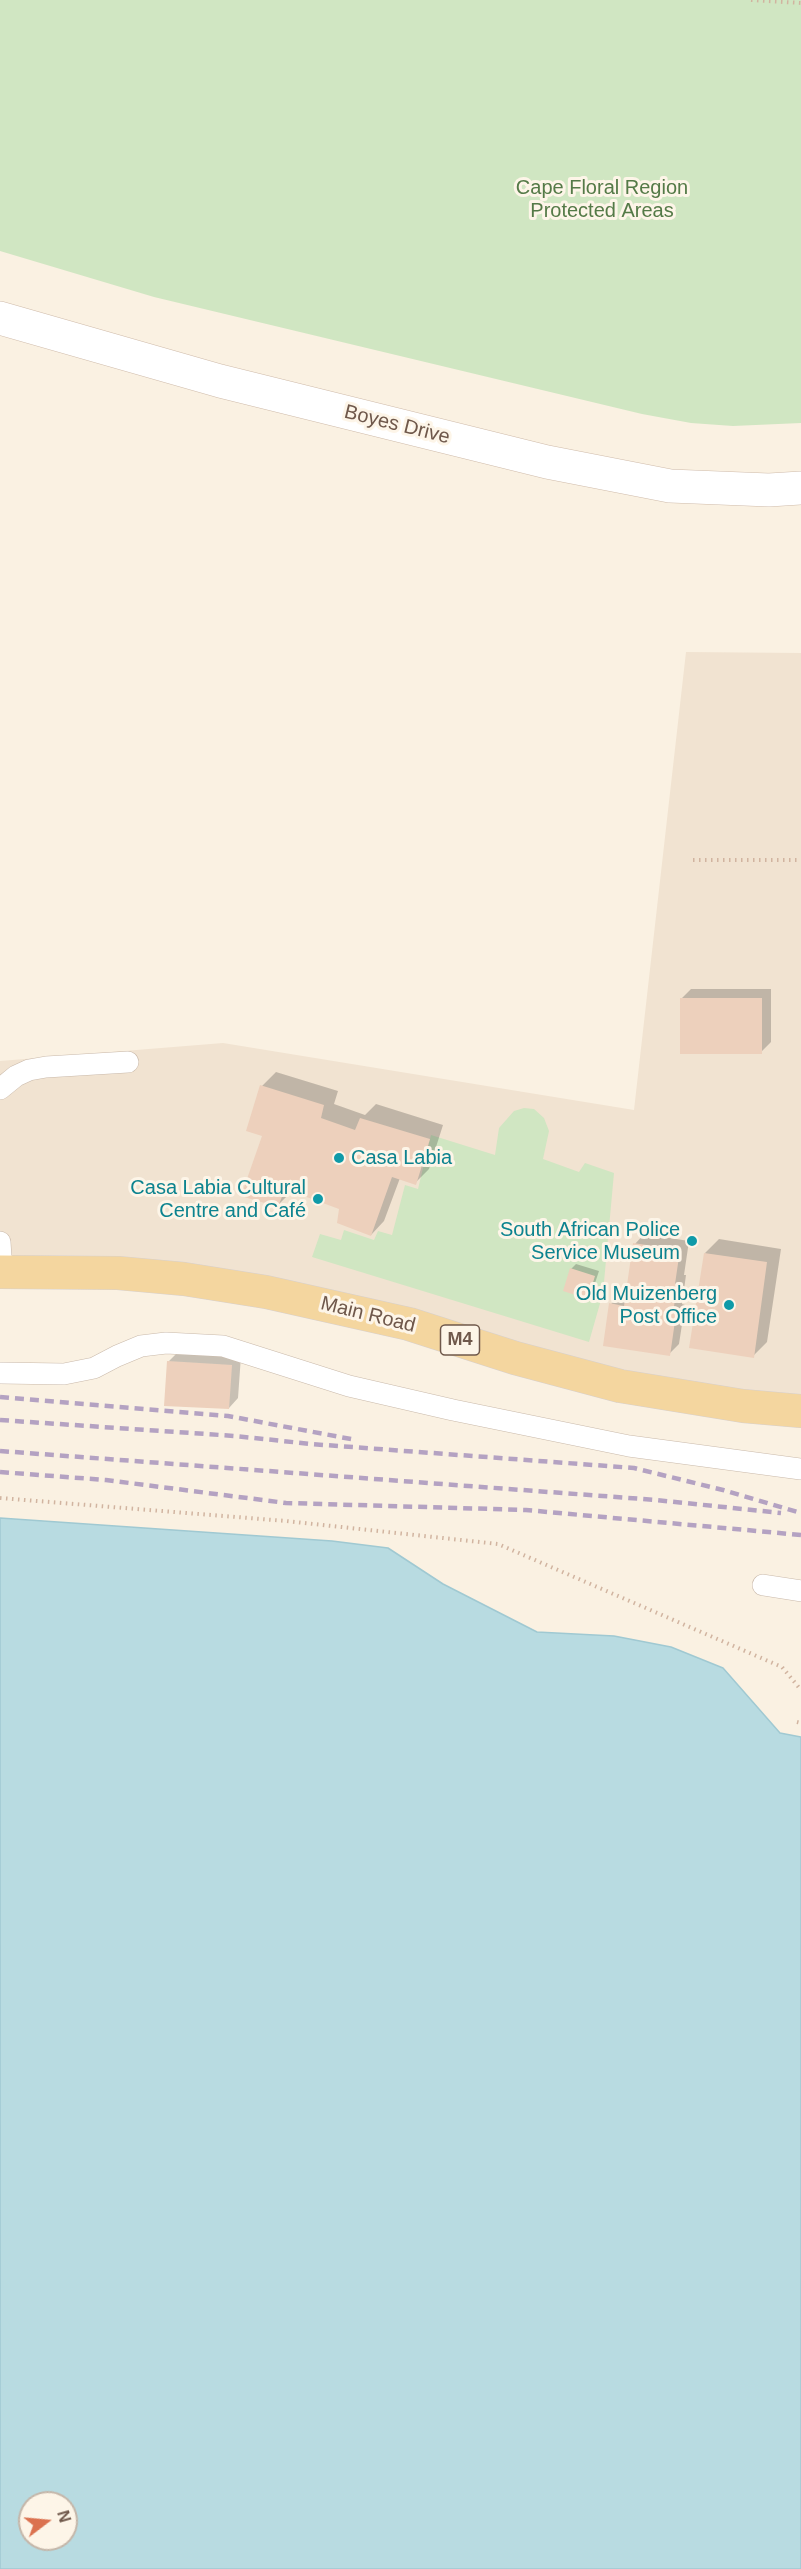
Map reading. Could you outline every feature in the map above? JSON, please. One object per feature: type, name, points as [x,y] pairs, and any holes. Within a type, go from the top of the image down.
[{"type":"main road","name":"Boyes Drive","points":[[0,318],[220,381],[547,462],[670,486],[769,490],[801,488]]},
{"type":"main road","name":"Main Road","points":[[1,1262],[184,1279],[266,1292],[409,1324],[515,1358],[620,1386],[702,1400],[801,1411]]},
{"type":"lane","points":[[0,1089],[16,1076],[29,1070],[128,1062]]},
{"type":"lane","points":[[0,1373],[64,1374],[94,1368],[141,1346],[166,1343],[223,1346],[349,1386],[442,1408],[629,1446],[801,1469]]},
{"type":"lane","points":[[763,1585],[801,1591]]},
{"type":"path","points":[[751,0],[801,3]]},
{"type":"path","points":[[693,860],[801,860]]},
{"type":"path","points":[[0,1498],[297,1522],[498,1544],[782,1667],[801,1690]]},
{"type":"shaded area","points":[[686,652],[801,653],[801,1411],[409,1324],[0,1272],[0,1061],[223,1043],[634,1110]]},
{"type":"green space","name":"Cape Floral Region Protected Areas","points":[[0,0],[801,0],[801,423],[733,426],[691,423],[642,414],[154,297],[0,251]]},
{"type":"green space","points":[[524,1108],[534,1109],[544,1118],[549,1131],[543,1159],[579,1172],[585,1163],[614,1173],[603,1293],[589,1342],[312,1257],[320,1234],[341,1240],[344,1230],[374,1240],[378,1231],[392,1235],[405,1185],[418,1189],[431,1135],[495,1155],[499,1128],[514,1111]]},
{"type":"water","points":[[0,1518],[332,1541],[388,1548],[443,1584],[537,1632],[614,1636],[671,1647],[723,1668],[780,1733],[801,1737],[801,2569],[0,2569]]},
{"type":"building","points":[[680,998],[762,998],[762,1054],[680,1054]]},
{"type":"building","name":"Casa Labia","points":[[260,1085],[324,1105],[321,1118],[355,1130],[360,1118],[430,1139],[416,1185],[392,1177],[371,1236],[337,1223],[339,1209],[285,1189],[278,1207],[241,1196],[262,1136],[246,1131]]},
{"type":"building","points":[[633,1243],[680,1250],[673,1314],[676,1314],[670,1356],[603,1346],[609,1303],[624,1306]]},
{"type":"building","name":"Old Muizenberg Post Office","points":[[704,1253],[767,1262],[754,1358],[689,1348]]},
{"type":"building","points":[[570,1268],[595,1276],[588,1299],[563,1291]]},
{"type":"building","points":[[167,1361],[232,1365],[229,1409],[164,1406]]},
{"type":"railway","points":[[0,1397],[228,1416],[356,1440]]},
{"type":"railway","points":[[0,1420],[634,1468],[723,1490],[801,1513]]},
{"type":"railway","points":[[0,1451],[656,1500],[781,1513]]},
{"type":"railway","points":[[0,1472],[106,1480],[286,1503],[526,1510],[801,1535]]},
{"type":"place","name":"Casa Labia","points":[[339,1158]]},
{"type":"place","name":"Casa Labia Cultural Centre and Café","points":[[318,1199]]},
{"type":"place","name":"South African Police Service Museum","points":[[692,1241]]},
{"type":"place","name":"Old Muizenberg Post Office","points":[[729,1305]]}]
